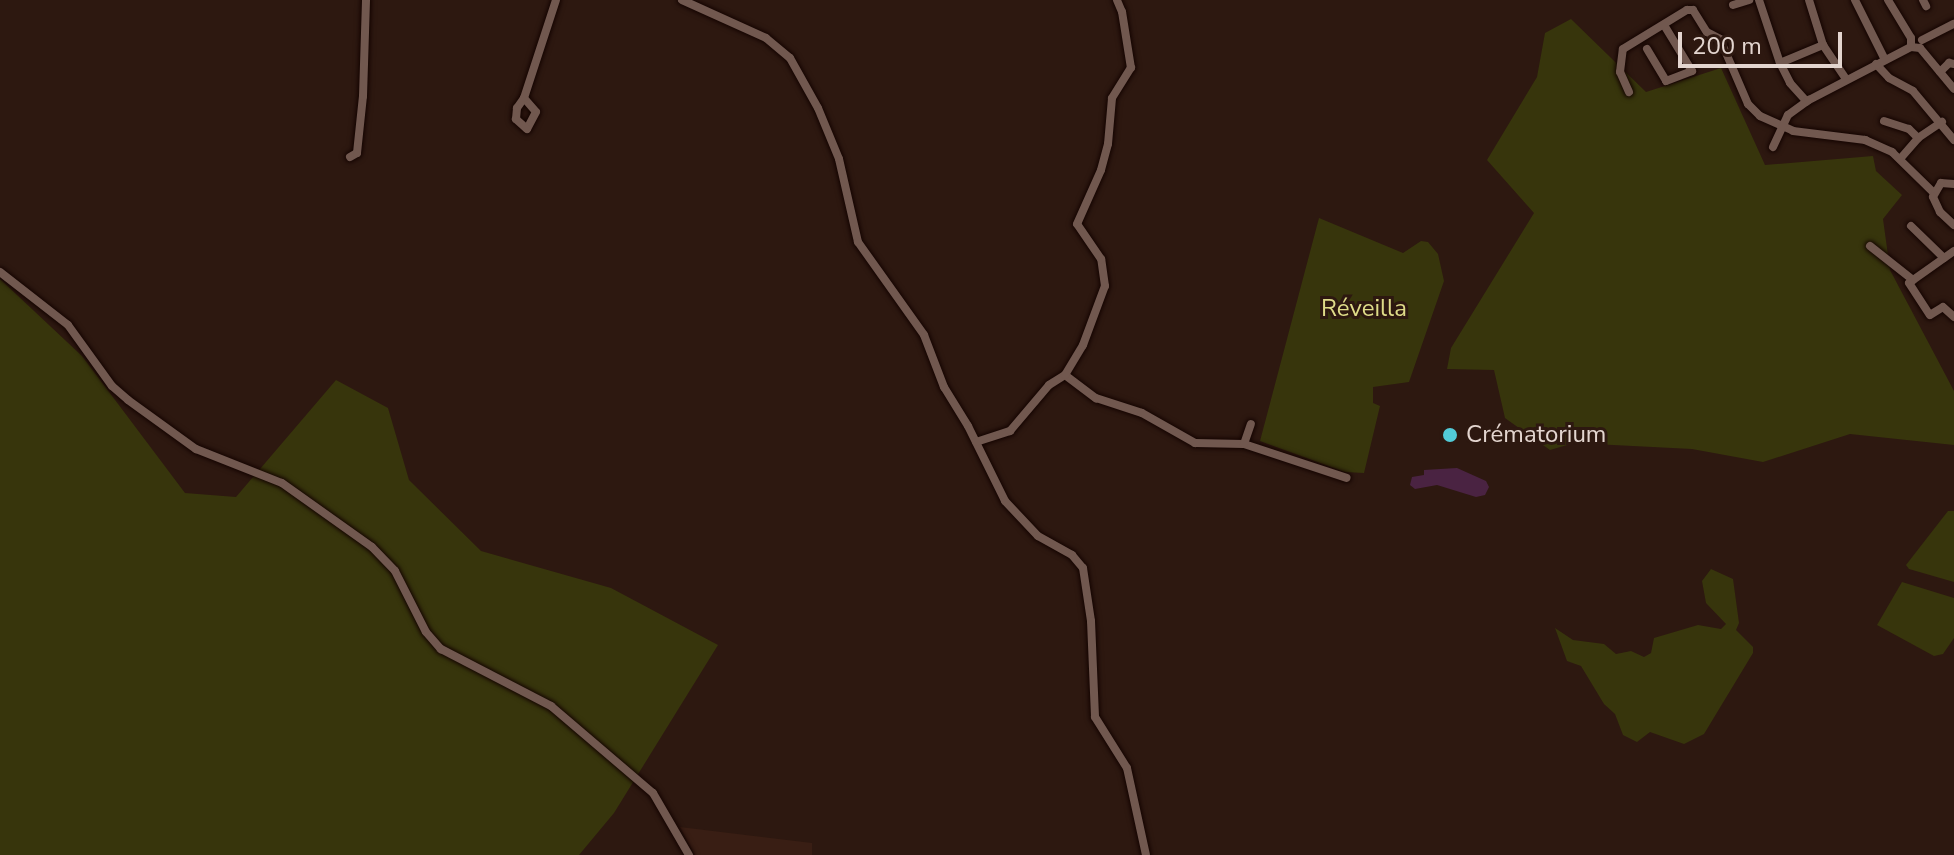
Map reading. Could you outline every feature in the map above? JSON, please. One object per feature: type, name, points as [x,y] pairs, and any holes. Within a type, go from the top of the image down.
[{"type":"street","points":[[350,157],[357,153],[363,96],[366,0]]},
{"type":"street","points":[[524,98],[556,0]]},
{"type":"street","points":[[682,0],[766,38],[790,58],[818,108],[839,159],[858,242],[924,335],[944,387],[1005,501],[1046,542],[1072,555],[1083,568],[1091,621],[1095,717],[1127,768],[1146,855]]},
{"type":"street","points":[[976,442],[1010,431],[1049,385],[1065,375],[1083,345],[1105,286],[1101,259],[1077,224],[1105,157],[1112,98],[1131,68],[1122,12],[1117,0]]},
{"type":"street","points":[[1733,5],[1749,0]]},
{"type":"street","points":[[1759,0],[1780,63],[1790,83],[1807,102]]},
{"type":"street","points":[[1809,0],[1823,45],[1846,79]]},
{"type":"street","points":[[1855,0],[1889,78],[1913,91],[1954,140]]},
{"type":"street","points":[[1888,0],[1916,43],[1954,89]]},
{"type":"street","points":[[1629,92],[1620,72],[1623,49],[1687,10],[1693,10],[1707,32],[1720,39],[1748,104],[1760,116],[1793,131],[1865,140],[1900,159],[1933,192],[1940,212],[1954,225]]},
{"type":"street","points":[[1773,147],[1781,126],[1807,102],[1954,24]]},
{"type":"street","points":[[1647,49],[1666,81],[1692,71],[1664,25]]},
{"type":"street","points":[[1780,63],[1823,45]]},
{"type":"street","points":[[1940,72],[1949,63],[1954,64]]},
{"type":"street","points":[[1884,121],[1909,129],[1918,138]]},
{"type":"street","points":[[1900,159],[1918,138],[1942,122]]},
{"type":"street","points":[[1933,192],[1941,183],[1954,184]]},
{"type":"street","points":[[1911,226],[1944,258]]},
{"type":"street","points":[[1870,246],[1911,281],[1930,315],[1943,307],[1954,317]]},
{"type":"street","points":[[1911,281],[1954,251]]},
{"type":"street","points":[[0,272],[63,321],[112,386],[164,427],[216,459],[282,483],[372,547],[395,571],[426,632],[441,649],[543,700],[600,751],[637,777],[660,802],[689,855]]},
{"type":"street","points":[[1065,375],[1096,398],[1142,413],[1195,443],[1244,444],[1347,478]]},
{"type":"street","points":[[1244,444],[1251,424]]},
{"type":"shaded area","points":[[1457,468],[1486,481],[1489,487],[1485,495],[1476,497],[1437,485],[1415,489],[1410,485],[1412,477],[1424,475],[1424,470]]},
{"type":"shaded area","points":[[680,827],[812,843],[812,855],[695,855]]},
{"type":"green space","points":[[1571,19],[1646,92],[1721,68],[1765,165],[1873,156],[1876,171],[1902,195],[1883,219],[1890,270],[1954,391],[1954,445],[1850,434],[1763,462],[1692,449],[1574,443],[1550,450],[1505,418],[1494,370],[1447,369],[1451,348],[1534,213],[1487,160],[1537,77],[1545,33]]},
{"type":"green space","name":"Réveilla","points":[[1319,218],[1403,253],[1421,241],[1428,242],[1438,254],[1444,281],[1409,382],[1373,387],[1373,403],[1380,406],[1364,473],[1345,472],[1260,441]]},
{"type":"green space","points":[[0,279],[82,356],[185,493],[236,497],[336,380],[388,408],[409,480],[481,551],[611,588],[718,645],[614,813],[579,855],[0,855]]},
{"type":"green space","points":[[1948,511],[1954,511],[1954,582],[1909,569],[1906,565]]},
{"type":"green space","points":[[1711,569],[1733,579],[1739,623],[1736,630],[1753,647],[1753,653],[1704,734],[1684,744],[1650,732],[1637,742],[1623,735],[1615,714],[1604,704],[1581,666],[1567,661],[1555,628],[1573,640],[1604,644],[1616,654],[1631,651],[1644,657],[1651,653],[1654,638],[1698,625],[1721,629],[1726,624],[1706,603],[1702,581]]},
{"type":"green space","points":[[1902,582],[1954,598],[1954,638],[1943,654],[1934,656],[1877,625]]},
{"type":"place","name":"Crématorium","points":[[1450,435]]}]
